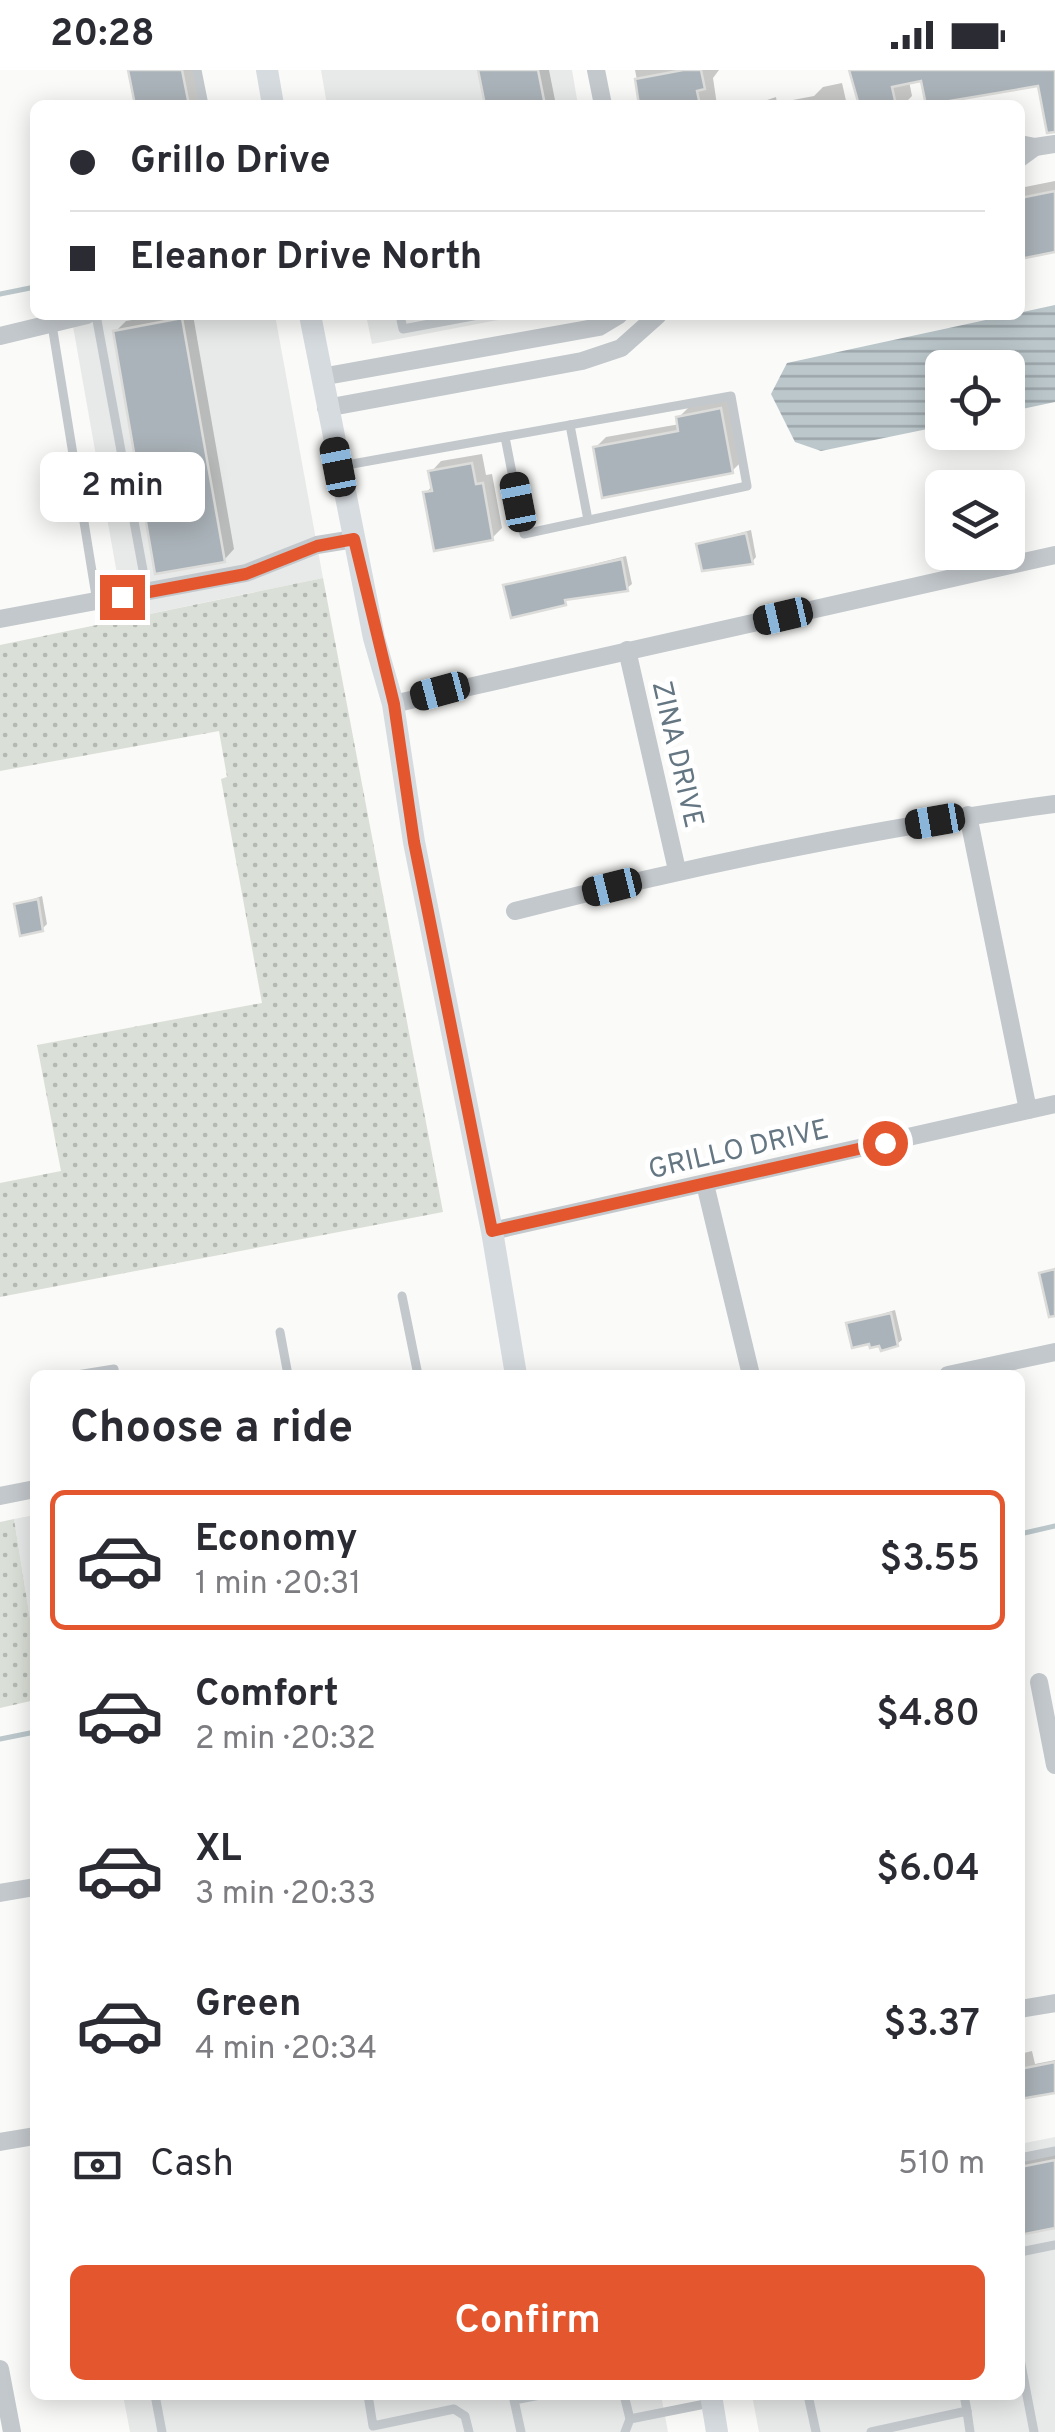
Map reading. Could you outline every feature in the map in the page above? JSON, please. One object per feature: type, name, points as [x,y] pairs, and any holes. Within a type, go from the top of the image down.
[{"type":"main road","points":[[267,70],[273,100]]},
{"type":"main road","points":[[311,320],[338,467],[394,704],[414,842],[492,1231],[515,1370]]},
{"type":"main road","points":[[711,2400],[718,2432]]},
{"type":"street","points":[[596,70],[602,100]]},
{"type":"street","points":[[1025,150],[1055,144]]},
{"type":"street","points":[[0,336],[69,320]]},
{"type":"street","points":[[321,378],[599,326],[610,320]]},
{"type":"street","points":[[326,408],[582,361],[621,348],[652,320]]},
{"type":"street","points":[[504,344],[510,372]]},
{"type":"street","points":[[0,619],[246,574],[317,546],[354,539]]},
{"type":"street","points":[[394,704],[1055,555]]},
{"type":"street","name":"ZINA DRIVE","points":[[627,650],[678,870]]},
{"type":"street","points":[[515,912],[678,870],[968,816],[1055,804]]},
{"type":"street","points":[[968,816],[1028,1110]]},
{"type":"street","name":"GRILLO DRIVE","points":[[492,1231],[1055,1104]]},
{"type":"street","points":[[705,1184],[750,1370]]},
{"type":"street","points":[[971,1370],[1055,1352]]},
{"type":"street","points":[[0,1496],[30,1490]]},
{"type":"street","points":[[1039,1682],[1055,1765]]},
{"type":"street","points":[[0,1893],[30,1887]]},
{"type":"street","points":[[1025,2009],[1055,2003]]},
{"type":"street","points":[[0,2142],[30,2137]]},
{"type":"street","points":[[0,2369],[12,2432]]},
{"type":"lane","points":[[197,70],[203,100]]},
{"type":"lane","points":[[97,320],[147,592]]},
{"type":"lane","points":[[401,320],[403,329],[451,320]]},
{"type":"lane","points":[[52,325],[97,602]]},
{"type":"lane","points":[[338,467],[731,396],[747,486],[524,534],[505,437]]},
{"type":"lane","points":[[570,425],[588,520]]},
{"type":"lane","points":[[402,1296],[417,1370]]},
{"type":"lane","points":[[280,1332],[287,1370]]},
{"type":"lane","points":[[1025,2157],[1055,2151]]},
{"type":"lane","points":[[1025,2251],[1055,2245]]},
{"type":"lane","points":[[1025,2384],[1034,2432]]},
{"type":"lane","points":[[156,2400],[162,2432]]},
{"type":"lane","points":[[369,2400],[372,2429],[454,2409],[466,2416],[469,2432]]},
{"type":"lane","points":[[514,2400],[521,2432]]},
{"type":"lane","points":[[625,2400],[630,2419],[625,2432]]},
{"type":"lane","points":[[630,2419],[707,2400]]},
{"type":"lane","points":[[809,2400],[816,2432]]},
{"type":"lane","points":[[965,2400],[970,2432]]},
{"type":"lane","points":[[871,2432],[967,2411]]},
{"type":"shaded area","points":[[321,70],[572,70],[577,100],[326,100]]},
{"type":"shaded area","points":[[1055,305],[1055,402],[1025,408],[1025,350],[925,350],[925,430],[821,451],[795,442],[771,394],[787,363],[986,320],[1025,320],[1025,311]]},
{"type":"shaded area","points":[[72,320],[276,320],[323,578],[125,619]]},
{"type":"shaded area","points":[[367,320],[499,320],[372,344]]},
{"type":"shaded area","points":[[323,578],[443,1212],[0,1297],[0,1183],[61,1171],[37,1045],[262,1003],[221,779],[227,777],[219,731],[0,771],[0,645]]},
{"type":"shaded area","points":[[30,1516],[30,1619],[14,1519]]},
{"type":"shaded area","points":[[14,1519],[30,1619],[30,1701],[0,1708],[0,1522]]},
{"type":"shaded area","points":[[1055,2137],[1055,2432],[759,2432],[753,2400],[1025,2400],[1025,2143]]},
{"type":"shaded area","points":[[124,2400],[662,2400],[668,2432],[130,2432]]},
{"type":"building","points":[[128,70],[182,70],[188,100],[134,100]]},
{"type":"building","points":[[478,70],[538,70],[544,100],[484,100]]},
{"type":"building","points":[[701,70],[705,89],[697,91],[699,100],[638,100],[635,79]]},
{"type":"building","points":[[849,70],[1055,70],[1055,132],[1047,133],[1038,86],[955,100],[925,100],[921,81],[892,87],[895,100],[858,100]]},
{"type":"building","points":[[1055,191],[1055,252],[1025,258],[1025,197]]},
{"type":"building","points":[[182,320],[225,562],[155,574],[113,331]]},
{"type":"building","points":[[721,408],[733,473],[602,498],[593,447],[678,431],[676,417]]},
{"type":"building","points":[[472,463],[476,484],[483,483],[493,540],[434,551],[423,492],[432,491],[428,471]]},
{"type":"building","points":[[746,533],[753,564],[702,571],[696,544]]},
{"type":"building","points":[[622,559],[628,591],[565,600],[566,605],[511,618],[503,585]]},
{"type":"building","points":[[38,899],[43,931],[20,936],[14,904]]},
{"type":"building","points":[[1055,1269],[1055,1316],[1049,1317],[1039,1273]]},
{"type":"building","points":[[891,1313],[898,1346],[881,1351],[879,1346],[870,1348],[869,1344],[852,1348],[846,1323]]},
{"type":"building","points":[[1055,2062],[1055,2093],[1025,2098],[1025,2068]]},
{"type":"building","points":[[1055,2160],[1055,2228],[1025,2234],[1025,2166]]},
{"type":"waterway","points":[[0,294],[30,288]]},
{"type":"waterway","points":[[1025,1533],[1055,1526]]},
{"type":"waterway","points":[[0,1739],[30,1733]]},
{"type":"route","points":[[122,597],[246,574],[317,546],[354,539],[374,638],[394,704],[414,842],[464,1109],[492,1231],[885,1143]]}]
